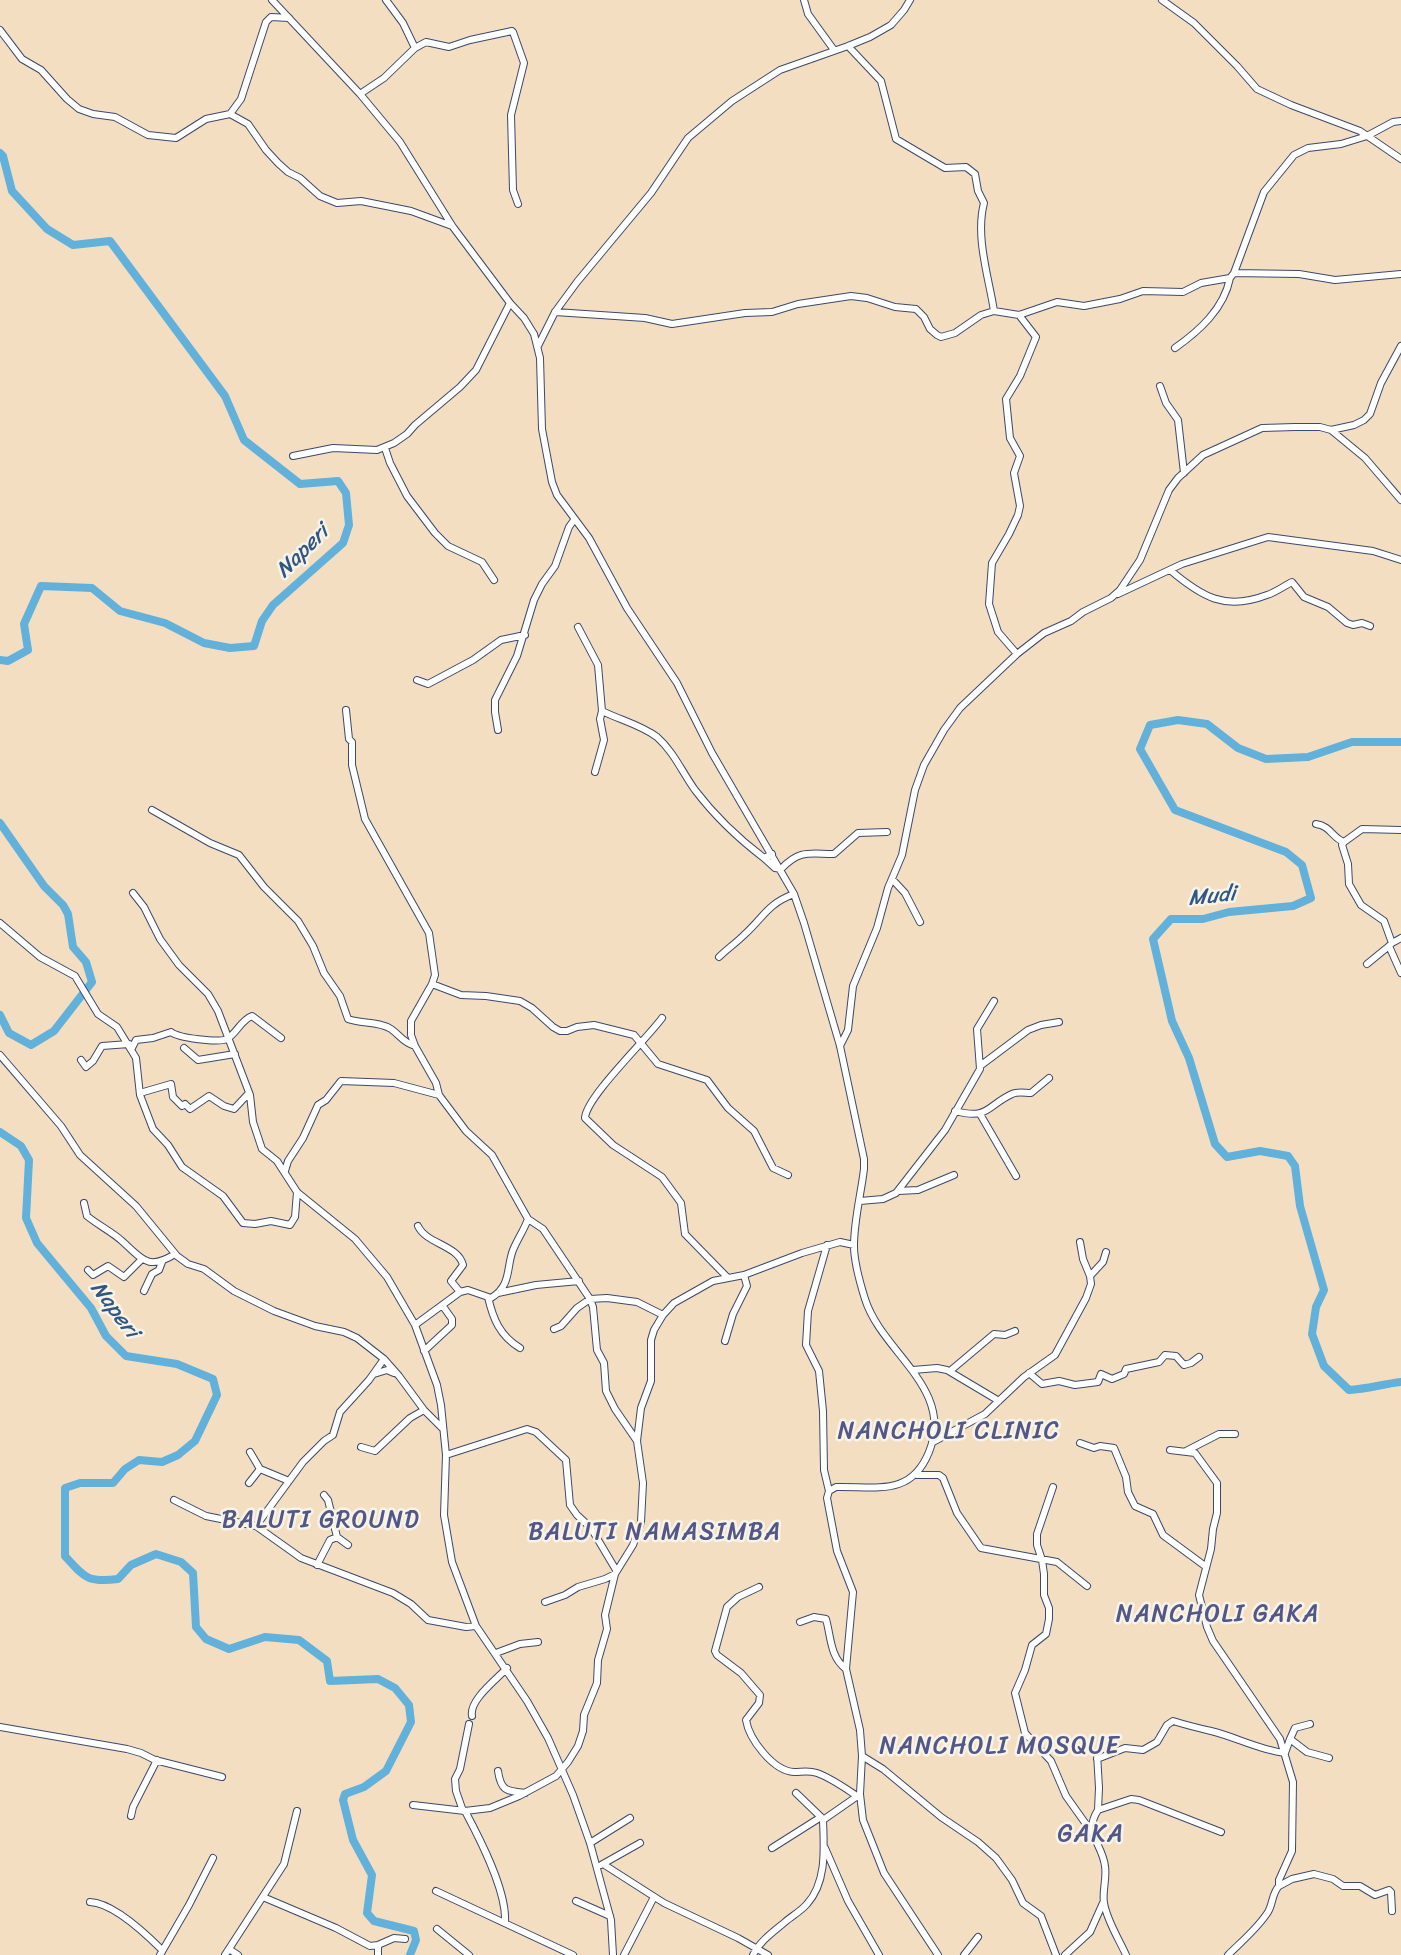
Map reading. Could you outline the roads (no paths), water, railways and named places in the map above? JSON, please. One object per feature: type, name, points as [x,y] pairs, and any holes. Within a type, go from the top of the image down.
[{"type":"street","points":[[272,0],[360,94],[400,142],[453,227],[534,334],[538,346],[542,381],[542,429],[548,468],[558,495],[589,538],[627,608],[677,683],[712,753],[794,894],[840,1046],[864,1159],[854,1245],[864,1293],[872,1313],[890,1343],[922,1382],[936,1423],[933,1442],[924,1464],[910,1479],[896,1485],[836,1487],[829,1491]]},
{"type":"street","points":[[387,0],[403,23],[415,48]]},
{"type":"street","points":[[804,0],[807,14],[834,50]]},
{"type":"street","points":[[538,346],[555,312],[651,193],[688,138],[732,101],[780,70],[870,38],[891,26],[910,0]]},
{"type":"street","points":[[1162,0],[1194,23],[1257,89],[1367,136],[1401,159]]},
{"type":"street","points":[[230,114],[241,99],[266,22],[271,17],[289,18]]},
{"type":"street","points":[[0,30],[22,59],[41,70],[67,99],[79,108],[93,114],[115,117],[148,135],[176,138],[206,119],[230,114],[248,124],[278,163],[320,196],[337,203],[361,201],[411,211],[453,227]]},
{"type":"street","points":[[360,94],[384,78],[415,48],[426,42],[449,47],[512,31],[524,63],[511,115],[513,190],[518,204]]},
{"type":"street","points":[[848,46],[881,81],[896,139],[938,164],[949,168],[966,167],[975,174],[978,191],[984,203],[982,211],[983,250],[994,311]]},
{"type":"street","points":[[1174,348],[1193,333],[1227,295],[1264,192],[1294,155],[1308,148],[1341,144],[1367,136],[1393,122],[1401,121]]},
{"type":"street","points":[[555,312],[645,318],[672,324],[745,313],[772,312],[798,304],[851,296],[867,298],[895,307],[916,309],[924,317],[930,329],[941,337],[955,333],[981,315],[994,311],[1019,315],[1057,302],[1084,306],[1120,300],[1143,291],[1183,292],[1201,283],[1232,276],[1299,274],[1335,280],[1401,274]]},
{"type":"street","points":[[293,456],[333,448],[345,447],[366,451],[385,448],[407,434],[476,370],[510,303]]},
{"type":"street","points":[[1017,654],[998,632],[989,604],[992,563],[1009,534],[1020,506],[1014,473],[1020,456],[1010,438],[1006,399],[1020,375],[1036,337],[1019,315]]},
{"type":"street","points":[[1331,430],[1354,425],[1370,414],[1381,383],[1401,346]]},
{"type":"street","points":[[1161,386],[1166,403],[1178,420],[1184,473]]},
{"type":"street","points":[[1111,597],[1127,581],[1140,560],[1169,490],[1203,455],[1255,430],[1296,427],[1320,427],[1331,430],[1365,458],[1401,500]]},
{"type":"street","points":[[385,448],[407,496],[435,533],[448,546],[482,562],[494,580]]},
{"type":"street","points":[[498,730],[495,700],[518,656],[534,600],[555,566],[569,527],[574,520]]},
{"type":"street","points":[[840,1046],[848,1030],[853,986],[877,928],[884,898],[902,855],[910,808],[924,765],[960,708],[1017,654],[1044,633],[1071,621],[1111,597],[1214,553],[1272,536],[1373,551],[1401,560]]},
{"type":"street","points":[[1170,570],[1199,593],[1231,603],[1265,596],[1292,582],[1304,597],[1328,607],[1347,623],[1353,625],[1362,623],[1370,626]]},
{"type":"street","points":[[578,627],[598,665],[603,711],[600,718],[604,740],[595,772]]},
{"type":"street","points":[[417,680],[428,684],[473,660],[501,640],[525,635]]},
{"type":"street","points":[[346,710],[352,742],[352,765],[365,819],[429,933],[435,975],[411,1021],[411,1035],[415,1046],[436,1083],[439,1095],[466,1131],[492,1155],[528,1220],[543,1229],[590,1299],[593,1307],[597,1350],[604,1363],[606,1391],[615,1409],[637,1441]]},
{"type":"street","points":[[603,711],[639,726],[655,736],[668,748],[707,805],[746,844],[775,868],[781,869]]},
{"type":"street","points":[[152,810],[210,843],[239,855],[264,887],[298,921],[313,946],[324,973],[340,996],[348,1019],[372,1022],[390,1028],[405,1043],[415,1046]]},
{"type":"street","points":[[1316,824],[1327,828],[1344,842]]},
{"type":"street","points":[[1401,830],[1395,832],[1362,829],[1342,845],[1349,873],[1349,884],[1361,905],[1384,921],[1401,973]]},
{"type":"street","points":[[781,869],[798,855],[822,852],[834,854],[862,832],[887,832]]},
{"type":"street","points":[[764,858],[772,854]]},
{"type":"street","points":[[892,879],[905,893],[920,922]]},
{"type":"street","points":[[134,893],[144,907],[160,939],[179,965],[213,1000],[249,1093],[253,1122],[262,1149],[277,1161],[297,1191],[355,1239],[387,1277],[415,1325],[437,1384],[446,1455],[444,1515],[452,1562],[476,1626],[507,1668],[548,1737],[561,1772],[573,1795],[590,1843],[610,1916],[613,1955]]},
{"type":"street","points":[[720,957],[775,902],[794,894]]},
{"type":"street","points":[[0,923],[40,957],[71,973],[80,983],[98,1014],[117,1027],[136,1058],[140,1093],[153,1129],[168,1145],[182,1167],[223,1196],[243,1223],[249,1225],[271,1221],[290,1225],[295,1217],[297,1191]]},
{"type":"street","points":[[1367,964],[1401,939]]},
{"type":"street","points":[[432,984],[461,995],[520,1001],[560,1031],[594,1025],[634,1035],[658,1064],[707,1080],[728,1108],[754,1131],[773,1168],[788,1175]]},
{"type":"street","points":[[980,1066],[977,1029],[994,1001]]},
{"type":"street","points":[[81,1060],[86,1066],[93,1061],[102,1046],[130,1046],[136,1040],[153,1038],[171,1032],[176,1036],[213,1041],[227,1039],[246,1018],[252,1016],[281,1038]]},
{"type":"street","points":[[662,1018],[589,1105],[585,1118],[614,1146],[662,1177],[681,1203],[685,1234],[727,1277]]},
{"type":"street","points":[[860,1201],[891,1197],[898,1191],[932,1148],[980,1066],[1028,1030],[1059,1022]]},
{"type":"street","points":[[184,1048],[198,1060],[235,1054]]},
{"type":"street","points":[[0,1055],[61,1126],[80,1155],[136,1206],[175,1254],[188,1264],[204,1269],[234,1291],[274,1311],[357,1338],[384,1359],[424,1410],[443,1430]]},
{"type":"street","points":[[955,1111],[969,1115],[980,1114],[1014,1093],[1031,1093],[1049,1078]]},
{"type":"street","points":[[285,1172],[288,1161],[296,1151],[318,1105],[327,1100],[341,1081],[394,1083],[439,1095]]},
{"type":"street","points":[[140,1093],[171,1084],[173,1097],[182,1106],[185,1104],[190,1109],[209,1096],[224,1106],[234,1108],[249,1093]]},
{"type":"street","points":[[980,1114],[1016,1176]]},
{"type":"street","points":[[898,1191],[918,1190],[954,1176]]},
{"type":"street","points":[[84,1203],[87,1216],[121,1240],[141,1260],[162,1262],[175,1254]]},
{"type":"street","points":[[498,1293],[507,1277],[511,1254],[528,1220]]},
{"type":"street","points":[[418,1226],[420,1232],[448,1248],[461,1259],[463,1265],[451,1281],[460,1292]]},
{"type":"street","points":[[413,1805],[464,1811],[490,1808],[525,1793],[561,1772],[581,1738],[584,1715],[597,1683],[598,1660],[608,1629],[605,1616],[615,1572],[633,1545],[641,1522],[643,1484],[637,1441],[641,1408],[651,1381],[651,1340],[663,1315],[674,1304],[700,1287],[727,1277],[744,1275],[827,1245],[840,1242],[854,1245]]},
{"type":"street","points":[[933,1442],[975,1420],[992,1408],[1029,1373],[1055,1355],[1086,1298],[1091,1284],[1080,1242]]},
{"type":"street","points":[[827,1245],[808,1311],[806,1345],[818,1366],[821,1381],[824,1411],[824,1470],[829,1491],[827,1498],[834,1543],[853,1592],[846,1669],[858,1718],[862,1756],[859,1795],[863,1820],[884,1873],[938,1955]]},
{"type":"street","points":[[1090,1276],[1103,1262],[1106,1252]]},
{"type":"street","points":[[88,1270],[93,1275],[108,1266],[124,1277],[141,1260]]},
{"type":"street","points":[[144,1291],[152,1274],[159,1270],[162,1262]]},
{"type":"street","points":[[725,1341],[733,1314],[747,1286],[744,1275]]},
{"type":"street","points":[[415,1325],[460,1292],[468,1290],[488,1298],[498,1293],[536,1285],[579,1281]]},
{"type":"street","points":[[488,1298],[496,1324],[504,1335],[520,1348]]},
{"type":"street","points":[[555,1329],[590,1299],[633,1301],[663,1315]]},
{"type":"street","points":[[424,1351],[452,1325],[452,1319],[442,1305]]},
{"type":"street","points":[[950,1371],[994,1334],[1005,1335],[1015,1331]]},
{"type":"street","points":[[1029,1373],[1042,1384],[1059,1381],[1075,1385],[1087,1384],[1098,1382],[1101,1374],[1112,1379],[1124,1374],[1126,1369],[1158,1362],[1165,1355],[1176,1356],[1184,1365],[1191,1364],[1199,1357]]},
{"type":"street","points":[[256,1526],[303,1462],[333,1435],[340,1412],[374,1374],[384,1359]]},
{"type":"street","points":[[913,1370],[938,1368],[950,1371],[999,1401]]},
{"type":"street","points":[[374,1374],[387,1370],[397,1374]]},
{"type":"street","points":[[361,1447],[375,1451],[410,1418],[424,1410]]},
{"type":"street","points":[[446,1455],[474,1448],[527,1429],[536,1432],[566,1460],[570,1505],[591,1528],[615,1572]]},
{"type":"street","points":[[1185,1451],[1219,1434],[1236,1434]]},
{"type":"street","points":[[1080,1443],[1094,1448],[1100,1446],[1114,1448],[1126,1477],[1128,1492],[1135,1506],[1153,1514],[1163,1535],[1205,1566]]},
{"type":"street","points":[[1170,1450],[1185,1451],[1196,1455],[1217,1483],[1217,1513],[1211,1549],[1199,1594],[1210,1636],[1280,1739],[1294,1786],[1292,1851],[1279,1880],[1279,1886]]},
{"type":"street","points":[[250,1452],[260,1469],[289,1480]]},
{"type":"street","points":[[249,1483],[260,1469]]},
{"type":"street","points":[[917,1474],[939,1475],[943,1478],[957,1513],[981,1548],[1059,1563],[1086,1586]]},
{"type":"street","points":[[1053,1487],[1037,1530],[1037,1545],[1042,1560],[1044,1597],[1050,1614],[1047,1632],[1032,1644],[1025,1670],[1015,1693],[1025,1733],[1051,1761],[1066,1796],[1101,1848],[1105,1864],[1104,1902],[1090,1932],[1065,1955]]},
{"type":"street","points":[[324,1495],[337,1537],[348,1545]]},
{"type":"street","points":[[174,1500],[206,1516],[256,1526],[286,1548],[317,1565],[393,1593],[432,1621],[466,1627],[476,1626]]},
{"type":"street","points":[[317,1565],[330,1540],[337,1537]]},
{"type":"street","points":[[545,1602],[615,1572]]},
{"type":"street","points":[[759,1587],[738,1597],[727,1606],[715,1651],[741,1673],[760,1695],[759,1703],[746,1720],[750,1731],[768,1760],[794,1772],[806,1770],[817,1773],[859,1795]]},
{"type":"street","points":[[800,1622],[814,1617],[827,1620],[834,1654],[846,1669]]},
{"type":"street","points":[[496,1653],[520,1644],[538,1642]]},
{"type":"street","points":[[472,1716],[471,1710],[474,1702],[507,1668]]},
{"type":"street","points":[[1098,1810],[1100,1788],[1097,1756],[1125,1748],[1143,1750],[1156,1742],[1167,1725],[1173,1721],[1196,1729],[1212,1731],[1268,1751],[1285,1754]]},
{"type":"street","points":[[469,1724],[456,1779],[456,1791],[464,1811],[482,1842],[500,1891],[505,1922]]},
{"type":"street","points":[[1285,1754],[1295,1728],[1310,1724]]},
{"type":"street","points":[[0,1727],[127,1749],[157,1760],[222,1777]]},
{"type":"street","points":[[1290,1739],[1307,1752],[1329,1758]]},
{"type":"street","points":[[862,1756],[883,1769],[996,1858],[1012,1880],[1023,1903],[1041,1916],[1056,1955]]},
{"type":"street","points":[[131,1816],[133,1807],[157,1760]]},
{"type":"street","points":[[498,1771],[500,1783],[505,1789],[525,1793]]},
{"type":"street","points":[[755,1952],[767,1937],[807,1904],[822,1875],[825,1847],[822,1819],[796,1794]]},
{"type":"street","points":[[772,1848],[859,1795]]},
{"type":"street","points":[[1093,1834],[1092,1821],[1098,1810],[1103,1806],[1131,1799],[1139,1800],[1221,1832]]},
{"type":"street","points":[[238,1955],[227,1952],[286,1861],[297,1811]]},
{"type":"street","points":[[590,1843],[630,1818]]},
{"type":"street","points":[[595,1867],[640,1843]]},
{"type":"street","points":[[825,1847],[848,1901],[879,1955]]},
{"type":"street","points":[[90,1902],[101,1903],[111,1908],[150,1938],[161,1953],[213,1858]]},
{"type":"street","points":[[603,1864],[654,1897],[755,1952],[768,1955]]},
{"type":"street","points":[[1228,1955],[1268,1913],[1276,1888],[1292,1880],[1314,1874],[1333,1879],[1343,1886],[1360,1886],[1375,1895],[1389,1890],[1392,1911]]},
{"type":"street","points":[[436,1891],[573,1955]]},
{"type":"street","points":[[263,1897],[336,1928],[367,1945],[378,1945],[396,1938],[405,1939]]},
{"type":"street","points":[[624,1955],[654,1897]]},
{"type":"street","points":[[576,1901],[610,1916]]},
{"type":"street","points":[[1104,1902],[1126,1955]]},
{"type":"street","points":[[437,1929],[469,1955]]},
{"type":"street","points":[[964,1955],[978,1937]]},
{"type":"street","points":[[378,1945],[378,1955]]},
{"type":"waterway","name":"Naperi","points":[[0,153],[3,156],[12,191],[47,229],[73,245],[110,241],[225,396],[244,440],[300,484],[338,481],[346,493],[349,525],[343,543],[273,605],[262,621],[254,646],[230,648],[204,643],[165,623],[120,611],[92,588],[41,586],[24,624],[28,650],[8,661],[0,660]]},
{"type":"waterway","name":"Mudi","points":[[1401,742],[1352,742],[1308,757],[1266,759],[1238,748],[1207,724],[1178,720],[1150,725],[1140,749],[1175,810],[1286,852],[1302,865],[1311,898],[1293,906],[1229,912],[1203,919],[1171,919],[1153,939],[1172,1021],[1189,1058],[1215,1144],[1227,1157],[1260,1151],[1288,1156],[1295,1166],[1300,1206],[1324,1290],[1316,1307],[1312,1334],[1324,1366],[1349,1390],[1401,1382]]},
{"type":"waterway","name":"Naperi","points":[[0,823],[44,886],[63,905],[68,914],[73,947],[86,962],[92,982],[54,1031],[31,1045],[9,1033],[0,1015]]},
{"type":"waterway","name":"Naperi","points":[[0,1132],[21,1146],[29,1160],[26,1218],[37,1243],[91,1308],[106,1336],[126,1356],[177,1364],[213,1379],[217,1395],[195,1441],[178,1455],[162,1462],[139,1460],[125,1469],[113,1483],[80,1483],[65,1488],[65,1556],[82,1574],[99,1580],[118,1579],[131,1565],[156,1554],[181,1562],[193,1573],[196,1627],[206,1639],[229,1649],[265,1637],[299,1640],[327,1661],[330,1681],[378,1679],[395,1688],[409,1705],[411,1722],[386,1771],[364,1787],[345,1794],[343,1800],[353,1840],[372,1875],[367,1913],[374,1921],[414,1931],[416,1940],[410,1955]]},
{"type":"district","name":"NANCHOLI CLINIC","points":[[949,1432]]},
{"type":"district","name":"BALUTI GROUND","points":[[321,1521]]},
{"type":"district","name":"BALUTI NAMASIMBA","points":[[655,1533]]},
{"type":"district","name":"NANCHOLI GAKA","points":[[1218,1615]]},
{"type":"district","name":"NANCHOLI MOSQUE","points":[[1000,1747]]},
{"type":"district","name":"GAKA","points":[[1091,1835]]}]
